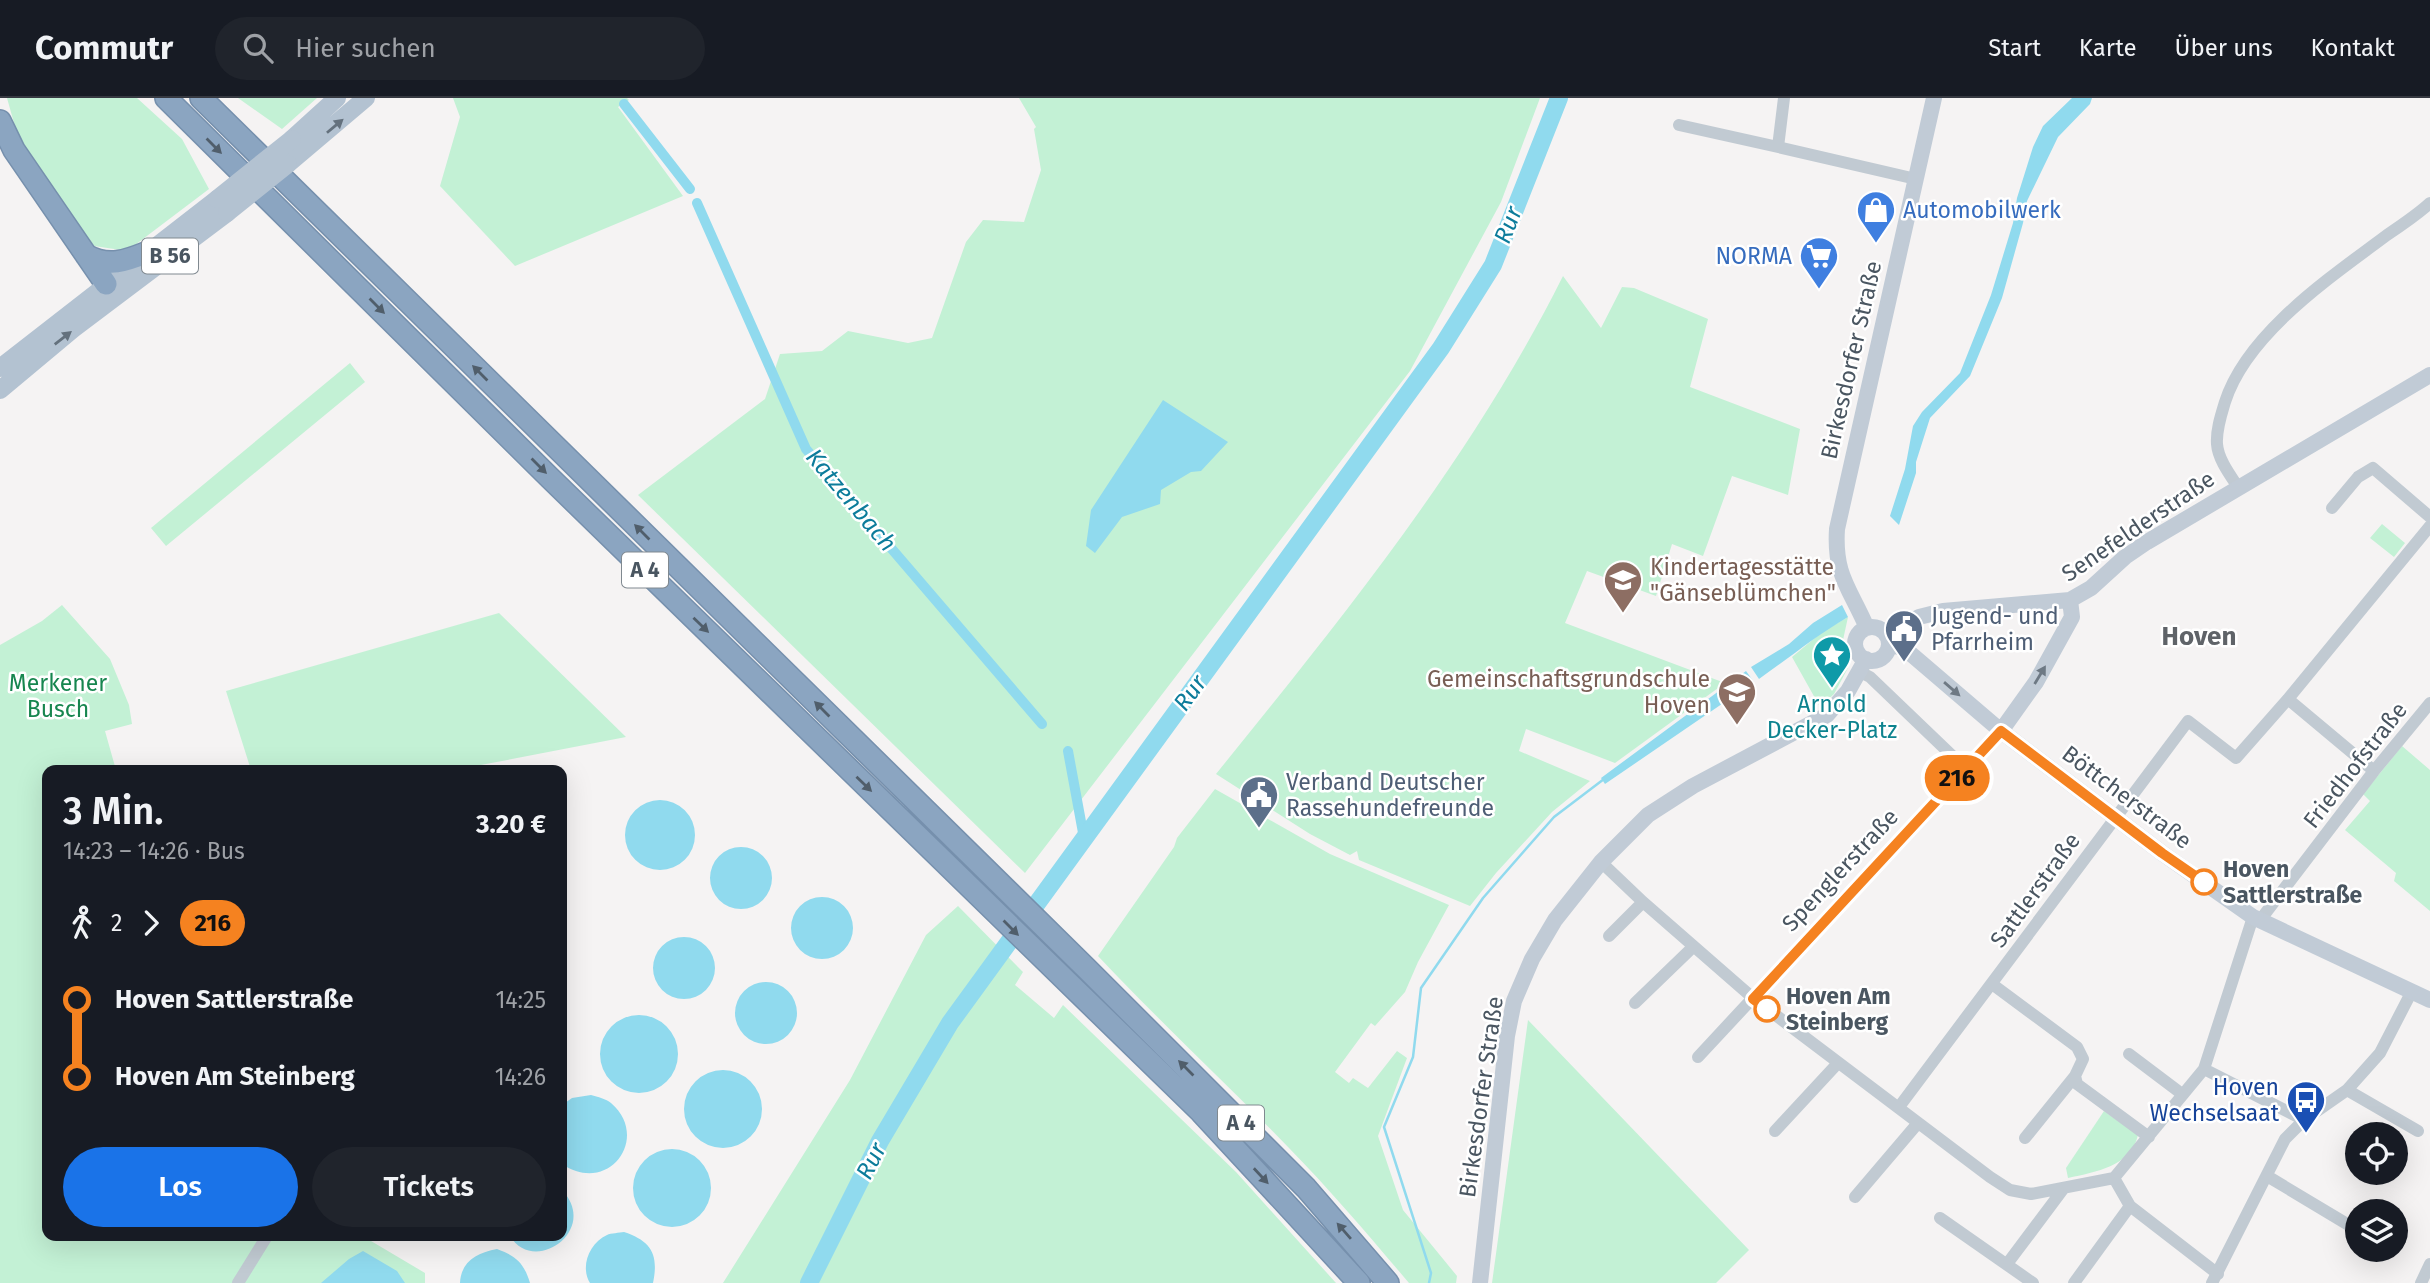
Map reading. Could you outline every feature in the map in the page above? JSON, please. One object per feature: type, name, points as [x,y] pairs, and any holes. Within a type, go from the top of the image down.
[{"type":"highway","name":"A 4","points":[[166,98],[550,478],[1201,1112],[1359,1283]]},
{"type":"highway","name":"A 4","points":[[201,98],[1086,968],[1306,1188],[1388,1283]]},
{"type":"highway","points":[[0,121],[14,150],[86,255],[105,292]]},
{"type":"highway","points":[[0,139],[105,292]]},
{"type":"highway","points":[[86,255],[99,261],[114,262],[148,252]]},
{"type":"main road","name":"B 56","points":[[297,146],[337,98]]},
{"type":"main road","name":"B 56","points":[[0,368],[222,206],[297,146],[366,98]]},
{"type":"main road","name":"Birkesdorfer Straße","points":[[1867,628],[1841,575],[1836,543],[1837,529],[1934,98]]},
{"type":"main road","name":"B 56","points":[[0,390],[148,252],[222,206]]},
{"type":"main road","name":"Senefelderstraße","points":[[1889,641],[1919,617],[1943,611],[2070,600],[2091,588],[2125,557],[2147,542],[2429,380]]},
{"type":"main road","name":"Spenglerstraße","points":[[2001,731],[2036,682],[2073,617],[2070,600]]},
{"type":"main road","points":[[1867,628],[1880,629],[1889,641],[1881,658],[1863,666],[1855,642],[1860,632],[1867,628]]},
{"type":"main road","name":"Böttcherstraße","points":[[1889,641],[1904,648],[2001,731],[2115,818],[2257,918],[2430,1000]]},
{"type":"main road","name":"Birkesdorfer Straße","points":[[1480,1283],[1507,1036],[1514,1001],[1524,974],[1555,920],[1601,862],[1648,816],[1682,793],[1827,715],[1848,691],[1863,666]]},
{"type":"street","points":[[1778,147],[1784,98]]},
{"type":"street","points":[[1679,125],[1916,179]]},
{"type":"street","points":[[2238,488],[2225,467],[2217,446],[2220,418],[2231,383],[2247,356],[2274,327],[2326,281],[2430,203]]},
{"type":"street","points":[[2332,508],[2358,477],[2373,468],[2430,516]]},
{"type":"street","name":"Sattlerstraße","points":[[1899,1107],[2188,721],[2236,758],[2430,526]]},
{"type":"street","points":[[1863,666],[1870,677],[1966,769]]},
{"type":"street","points":[[2288,699],[2374,771]]},
{"type":"street","name":"Friedhofstraße","points":[[2204,1069],[2257,918],[2430,703]]},
{"type":"street","name":"Spenglerstraße","points":[[1698,1057],[2001,731]]},
{"type":"street","points":[[1601,862],[1753,999],[2010,1190],[2031,1194],[2114,1178],[2204,1069],[2304,1120]]},
{"type":"street","points":[[1609,936],[1643,902]]},
{"type":"street","points":[[1635,1003],[1693,947]]},
{"type":"street","points":[[1992,984],[2077,1047],[2083,1059],[2076,1076],[2025,1138]]},
{"type":"street","points":[[2114,1178],[2130,1206],[2215,1278],[2285,1139],[2304,1120],[2347,1090],[2380,1053],[2412,991]]},
{"type":"street","points":[[2129,1054],[2182,1094]]},
{"type":"street","points":[[1775,1131],[1838,1063]]},
{"type":"street","points":[[2076,1076],[2077,1084],[2149,1138]]},
{"type":"street","points":[[2347,1090],[2418,1131]]},
{"type":"street","points":[[1855,1197],[1918,1123]]},
{"type":"street","points":[[2267,1176],[2345,1223]]},
{"type":"street","points":[[2007,1264],[2064,1188]]},
{"type":"street","points":[[2074,1283],[2130,1206]]},
{"type":"street","points":[[1940,1218],[2033,1283]]},
{"type":"street","points":[[239,1283],[264,1241]]},
{"type":"street","points":[[2421,1283],[2430,1264]]},
{"type":"green space","points":[[7,98],[137,98],[182,139],[209,189],[131,248],[121,250],[94,246],[19,141]]},
{"type":"green space","points":[[238,98],[317,98],[282,129]]},
{"type":"green space","points":[[453,98],[627,98],[629,100],[618,107],[683,196],[515,266],[440,186],[460,117]]},
{"type":"green space","points":[[1019,98],[1540,98],[1501,202],[1410,371],[1025,873],[638,495],[765,399],[780,354],[822,351],[848,331],[908,343],[932,338],[966,242],[983,220],[1024,222],[1041,170],[1034,129],[1036,127]]},
{"type":"green space","points":[[1563,276],[1601,328],[1622,287],[1634,288],[1708,319],[1690,387],[1800,429],[1788,495],[1732,476],[1703,556],[1672,544],[1656,596],[1587,571],[1565,623],[1725,683],[1615,763],[1526,729],[1519,751],[1590,781],[1552,812],[1496,873],[1470,906],[1359,860],[1357,851],[1350,855],[1310,834],[1216,774],[1358,595],[1447,472],[1488,409]]},
{"type":"green space","points":[[350,363],[365,382],[166,546],[151,528]]},
{"type":"green space","points":[[2382,524],[2405,543],[2394,557],[2370,538]]},
{"type":"green space","name":"Merkener Busch","points":[[62,605],[110,659],[129,705],[132,724],[105,731],[115,765],[42,765],[42,1241],[371,1241],[425,1273],[425,1283],[0,1283],[0,645],[42,621]]},
{"type":"green space","points":[[499,613],[626,737],[481,765],[249,765],[226,691]]},
{"type":"green space","points":[[1848,617],[1843,640],[1848,668],[1834,694],[1820,707],[1792,657],[1822,632]]},
{"type":"green space","points":[[2402,746],[2430,770],[2430,911],[2394,881],[2396,873],[2345,830],[2370,801],[2363,794]]},
{"type":"green space","points":[[1215,789],[1330,854],[1449,905],[1405,992],[1375,1026],[1371,1023],[1335,1072],[1349,1083],[1353,1078],[1368,1088],[1397,1051],[1407,1058],[1378,1136],[1403,1210],[1457,1276],[1456,1283],[1409,1283],[1305,1164],[1098,956],[1174,847],[1177,838]]},
{"type":"green space","points":[[958,906],[1023,972],[1015,985],[1054,1018],[1063,1005],[1236,1172],[1336,1283],[723,1283],[850,1080],[926,935]]},
{"type":"green space","points":[[1528,1020],[1749,1250],[1716,1283],[1492,1283]]},
{"type":"green space","points":[[2104,1111],[2138,1135],[2134,1146],[2120,1161],[2111,1166],[2068,1178],[2066,1168]]},
{"type":"water","points":[[2072,98],[2092,98],[2090,104],[2058,137],[2027,201],[2002,298],[1970,376],[1930,418],[1899,525],[1890,516],[1905,469],[1913,426],[1922,412],[1960,373],[1991,295],[2033,147],[2043,126]]},
{"type":"water","points":[[1163,400],[1228,442],[1201,471],[1191,472],[1161,490],[1160,504],[1122,517],[1095,553],[1086,546],[1091,510]]},
{"type":"water","points":[[1842,605],[1848,617],[1759,679],[1751,667],[1789,644],[1813,623]]},
{"type":"water","points":[[1746,671],[1754,682],[1605,784],[1601,778]]},
{"type":"water","points":[[660,800],[685,810],[695,835],[685,860],[660,870],[635,860],[625,835],[635,810]]},
{"type":"water","points":[[735,847],[747,847],[763,856],[770,866],[770,890],[763,900],[747,909],[735,909],[724,904],[715,895],[710,884],[710,872],[715,861],[724,852]]},
{"type":"water","points":[[816,897],[828,897],[844,906],[851,916],[851,940],[844,950],[828,959],[816,959],[805,954],[796,945],[791,934],[791,922],[796,911],[805,902]]},
{"type":"water","points":[[678,937],[690,937],[706,946],[713,956],[713,980],[706,990],[690,999],[678,999],[667,994],[658,985],[653,974],[653,962],[658,951],[667,942]]},
{"type":"water","points":[[760,982],[772,982],[788,991],[795,1001],[795,1025],[788,1035],[772,1044],[760,1044],[749,1039],[740,1030],[735,1019],[735,1007],[740,996],[749,987]]},
{"type":"water","points":[[631,1015],[647,1015],[661,1021],[672,1032],[678,1046],[678,1062],[672,1076],[661,1087],[647,1093],[631,1093],[617,1087],[606,1076],[600,1062],[600,1046],[606,1032],[617,1021]]},
{"type":"water","points":[[715,1070],[731,1070],[745,1076],[756,1087],[762,1101],[762,1117],[756,1131],[745,1142],[731,1148],[715,1148],[701,1142],[690,1131],[684,1117],[684,1101],[690,1087],[701,1076]]},
{"type":"water","points":[[591,1095],[604,1099],[611,1103],[622,1117],[627,1131],[625,1146],[619,1158],[609,1168],[595,1173],[579,1172],[567,1166],[567,1102]]},
{"type":"water","points":[[664,1149],[680,1149],[694,1155],[705,1166],[711,1180],[711,1196],[705,1210],[694,1221],[680,1227],[664,1227],[650,1221],[639,1210],[633,1196],[633,1180],[639,1166],[650,1155]]},
{"type":"water","points":[[567,1198],[572,1205],[573,1220],[567,1235]]},
{"type":"water","points":[[624,1232],[647,1244],[651,1250],[655,1264],[653,1283],[590,1283],[586,1263],[591,1249],[607,1235]]},
{"type":"water","points":[[515,1241],[561,1241],[547,1250],[534,1251],[521,1247]]},
{"type":"water","points":[[497,1249],[518,1261],[530,1283],[460,1283],[463,1269],[471,1259]]},
{"type":"water","points":[[363,1251],[397,1271],[405,1283],[321,1283],[349,1259]]},
{"type":"waterway","name":"Rur","points":[[809,1283],[880,1141],[950,1023],[1441,348],[1493,265],[1559,98]]},
{"type":"waterway","name":"Katzenbach","points":[[624,104],[690,189]]},
{"type":"waterway","name":"Katzenbach","points":[[697,203],[806,449],[1042,724]]},
{"type":"waterway","name":"Katzenbach","points":[[1068,751],[1084,838]]},
{"type":"waterway","points":[[1429,1283],[1431,1273],[1384,1127],[1413,1057],[1421,988],[1483,898],[1554,817],[1604,779]]},
{"type":"bus line","name":"216","points":[[1767,1009],[1753,999],[2001,731],[2204,882]]},
{"type":"place","name":"Automobilwerk","points":[[1876,244]]},
{"type":"place","name":"NORMA","points":[[1819,290]]},
{"type":"place","name":"Kindertagesstätte \"Gänseblümchen\"","points":[[1623,614]]},
{"type":"place","name":"Jugend- und Pfarrheim","points":[[1904,663]]},
{"type":"place","name":"Arnold Decker-Platz","points":[[1832,689]]},
{"type":"place","name":"Gemeinschaftsgrundschule Hoven","points":[[1737,726]]},
{"type":"place","name":"Verband Deutscher Rassehundefreunde","points":[[1259,829]]},
{"type":"place","name":"Hoven Sattlerstraße","points":[[2204,882]]},
{"type":"place","name":"Hoven Am Steinberg","points":[[1767,1009]]},
{"type":"place","name":"Hoven Wechselsaat","points":[[2306,1134]]},
{"type":"district","name":"Hoven","points":[[2199,636]]}]
